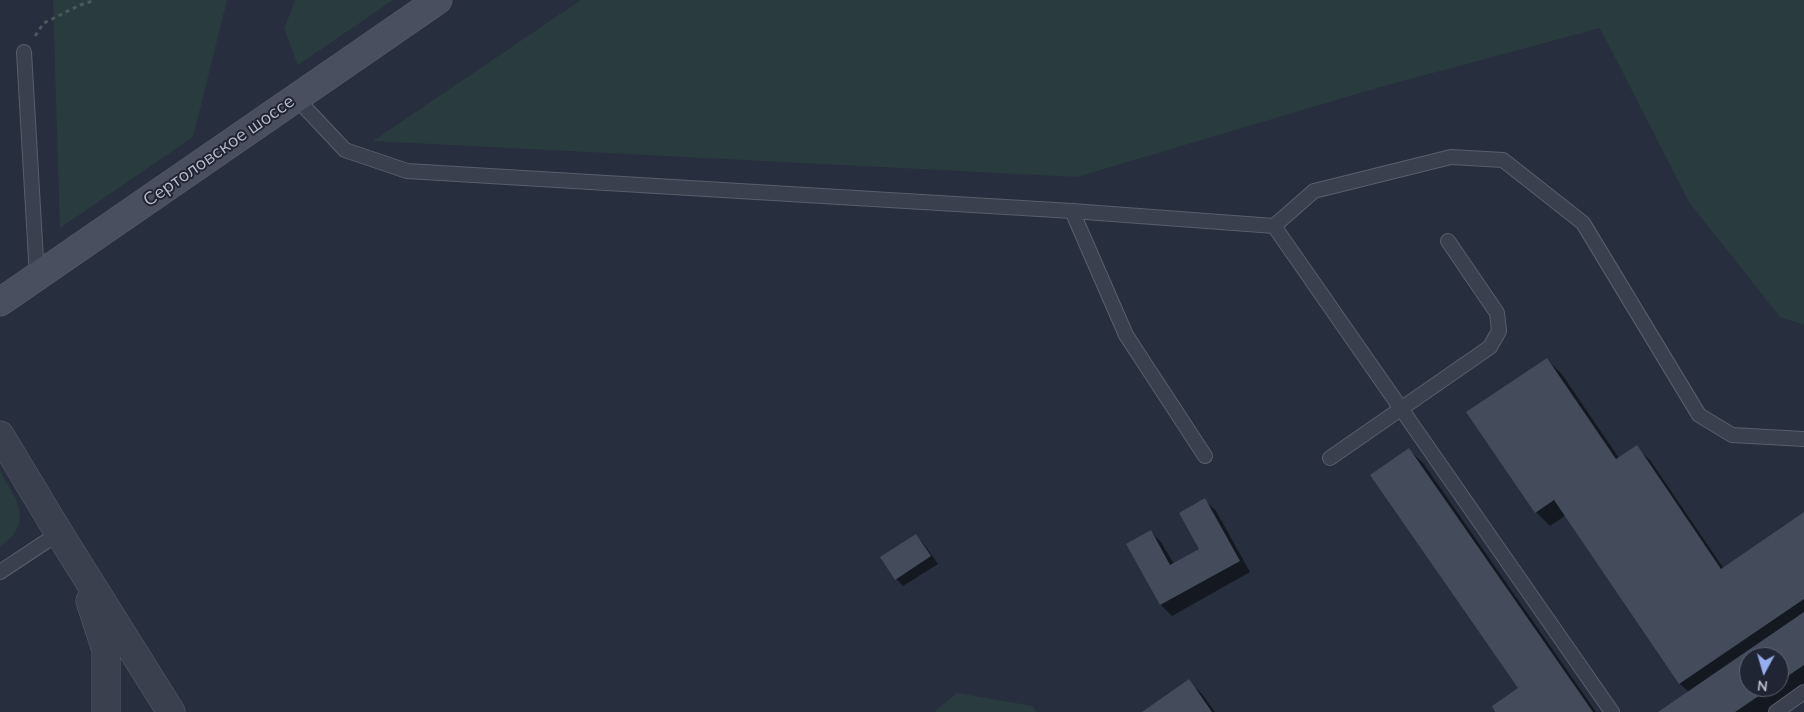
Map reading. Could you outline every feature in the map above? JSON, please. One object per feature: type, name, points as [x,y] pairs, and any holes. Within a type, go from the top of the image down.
[{"type":"main road","name":"Сертоловское шоссе","points":[[0,302],[438,0]]},
{"type":"street","points":[[0,435],[171,712]]},
{"type":"street","points":[[75,557],[106,650],[106,712]]},
{"type":"lane","points":[[24,52],[37,277]]},
{"type":"lane","points":[[296,98],[345,150],[407,171],[1072,211],[1274,226],[1314,191],[1451,157],[1503,160],[1583,223],[1699,415],[1732,435],[1804,439]]},
{"type":"lane","points":[[1072,211],[1126,334],[1205,456]]},
{"type":"lane","points":[[1274,226],[1612,712]]},
{"type":"lane","points":[[1330,458],[1490,347],[1499,331],[1497,313],[1448,242]]},
{"type":"lane","points":[[0,572],[59,533]]},
{"type":"lane","points":[[1776,712],[1804,692]]},
{"type":"path","points":[[24,52],[44,23],[95,0]]},
{"type":"shaded area","points":[[53,0],[227,0],[193,137],[60,228]]},
{"type":"shaded area","points":[[295,0],[393,0],[298,65],[284,29]]},
{"type":"shaded area","points":[[581,0],[1804,0],[1804,325],[1780,317],[1689,202],[1600,28],[1373,89],[1077,177],[373,141]]},
{"type":"shaded area","points":[[0,471],[16,499],[20,518],[18,527],[13,535],[0,547]]},
{"type":"shaded area","points":[[957,693],[1033,706],[1036,712],[934,712]]},
{"type":"building","points":[[1547,358],[1616,459],[1637,445],[1721,569],[1804,512],[1804,599],[1679,684],[1554,500],[1535,513],[1466,412]]},
{"type":"building","points":[[1409,448],[1593,712],[1495,712],[1492,706],[1518,688],[1370,475]]},
{"type":"building","points":[[1205,498],[1240,561],[1160,605],[1126,544],[1151,530],[1170,565],[1199,549],[1179,513]]},
{"type":"building","points":[[916,534],[931,556],[895,580],[880,557]]},
{"type":"building","points":[[1804,612],[1804,665],[1789,675],[1789,647],[1753,647]]},
{"type":"building","points":[[1739,657],[1739,697],[1757,697],[1735,712],[1658,712]]},
{"type":"building","points":[[1189,679],[1212,712],[1142,712]]}]
